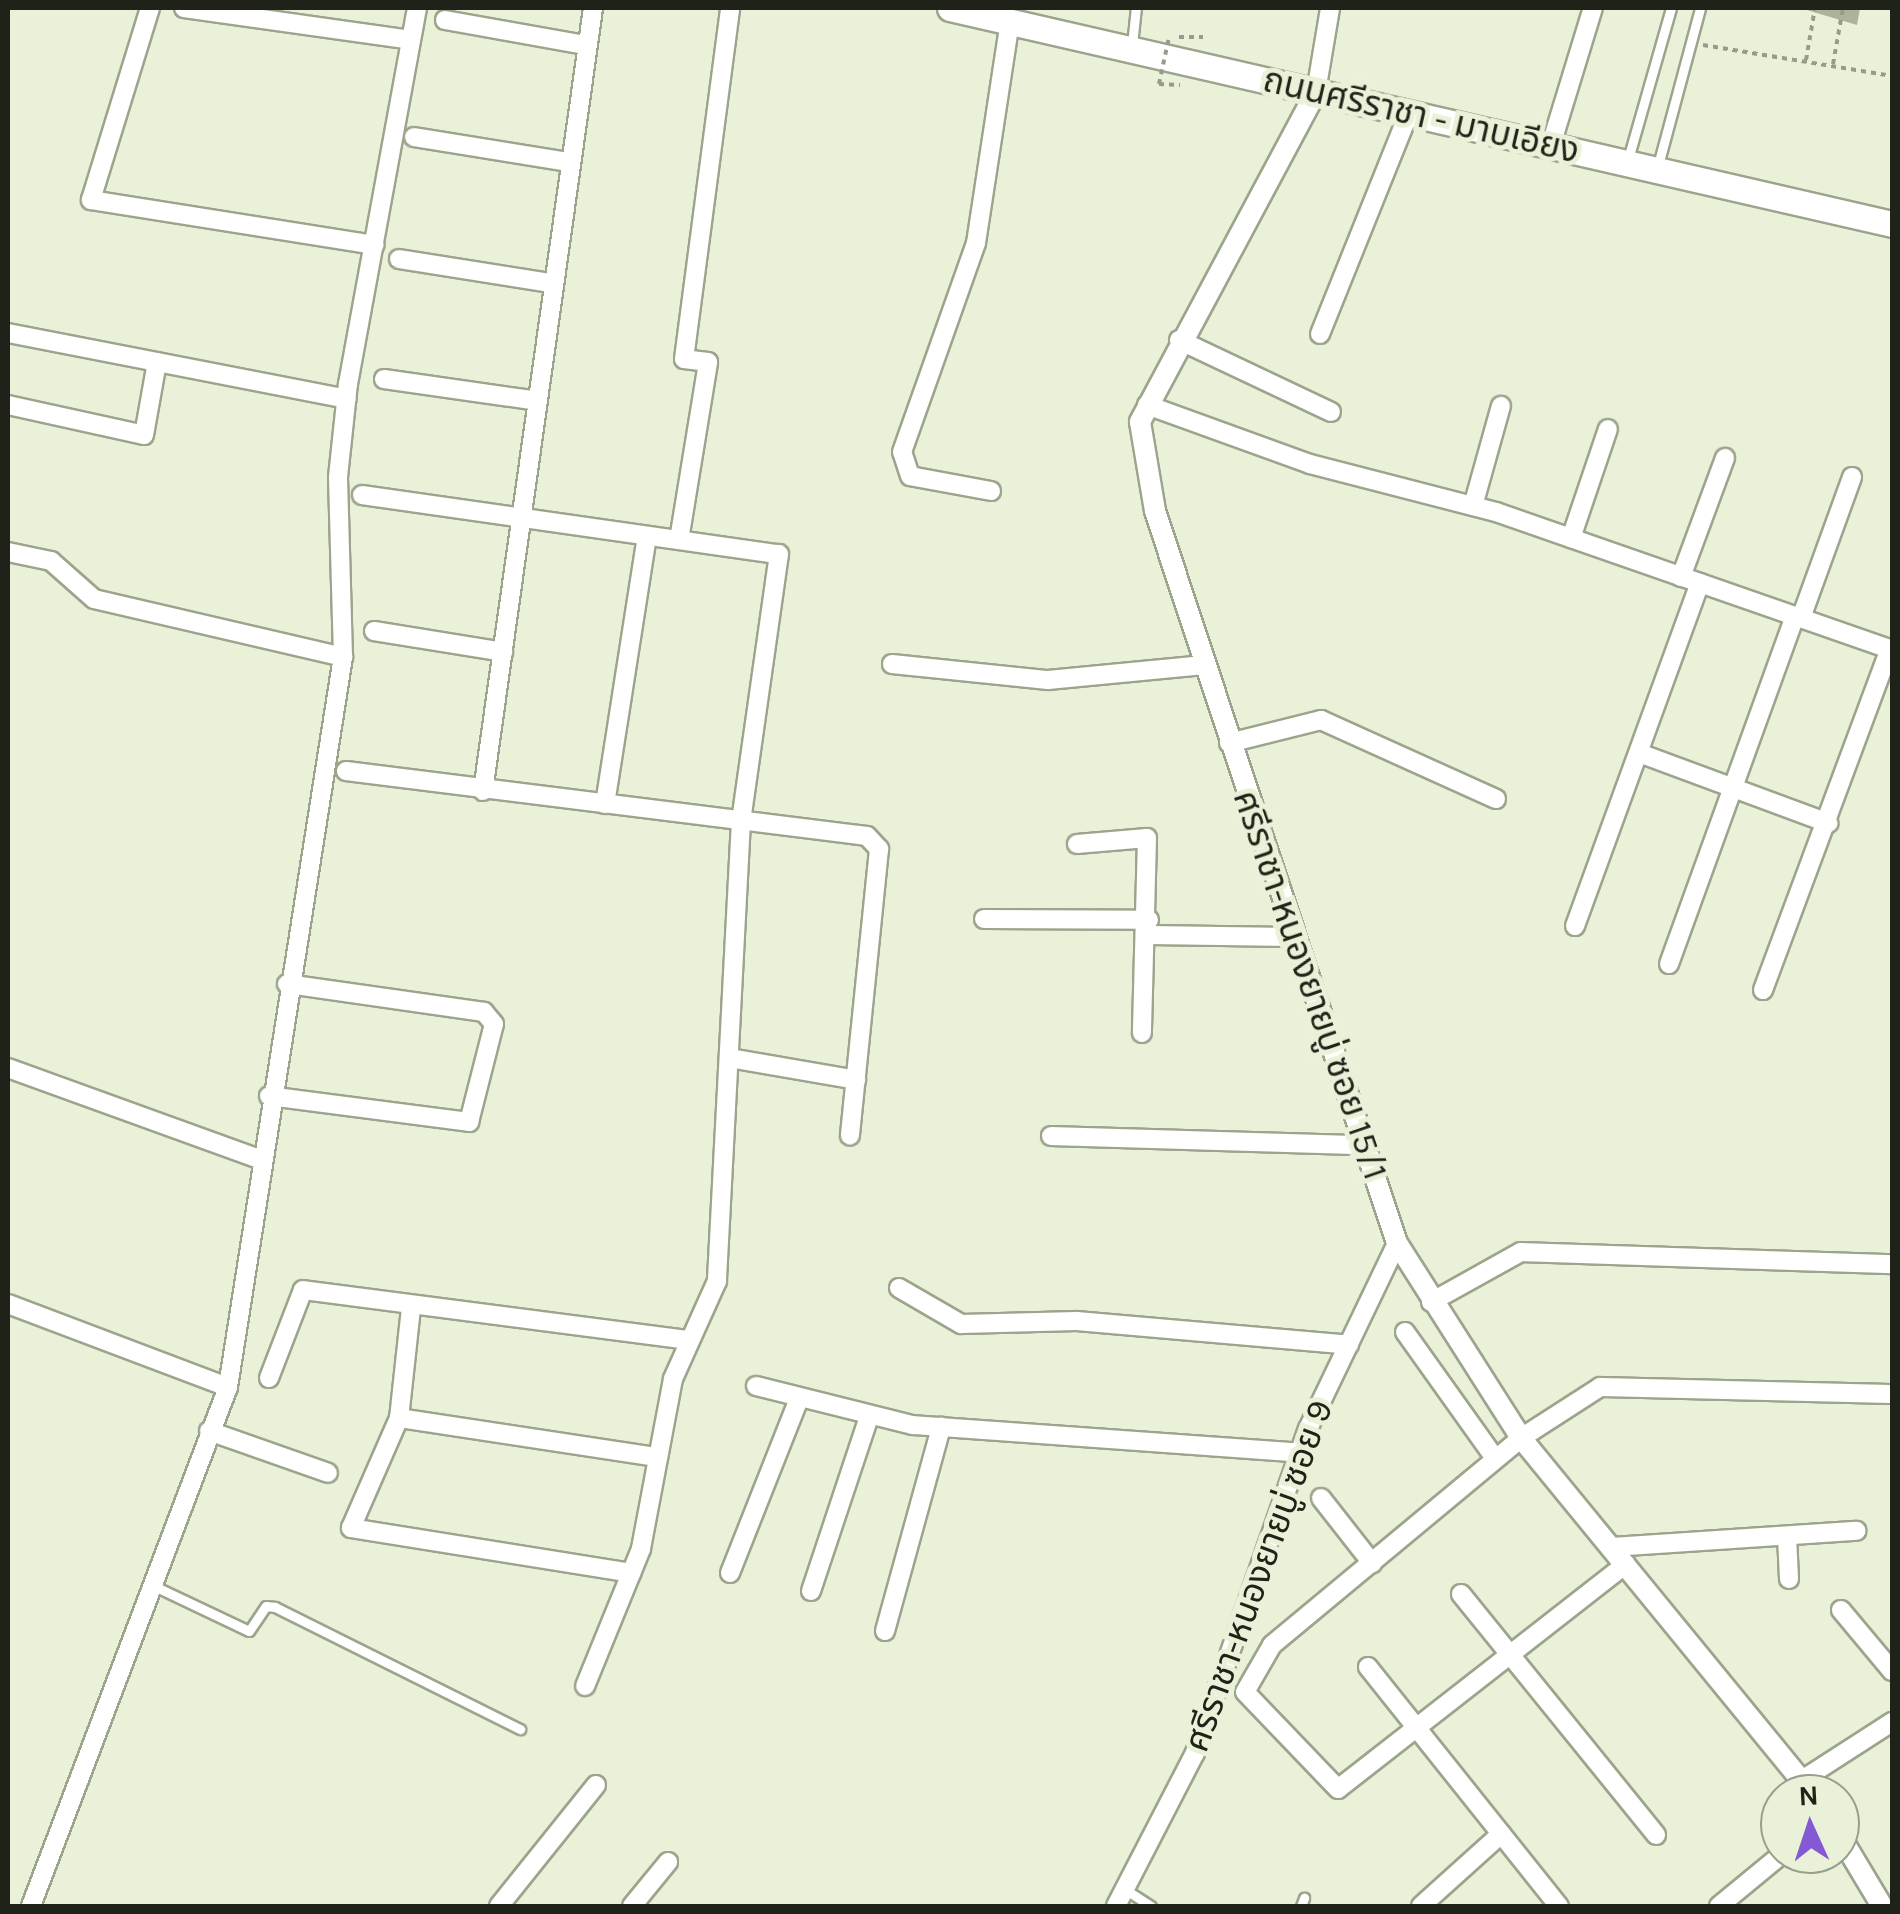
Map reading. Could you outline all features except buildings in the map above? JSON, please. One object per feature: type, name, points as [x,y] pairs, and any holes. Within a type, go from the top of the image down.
[{"type":"main road","name":"ถนนศรีราชา - มาบเอียง","points":[[950,8],[1892,224]]},
{"type":"street","points":[[150,8],[91,200],[374,244]]},
{"type":"street","points":[[184,8],[411,40]]},
{"type":"street","points":[[31,1906],[228,1387],[259,1159],[343,658],[338,477],[346,399],[417,8]]},
{"type":"street","points":[[483,791],[524,522],[532,400],[592,8]]},
{"type":"street","points":[[679,540],[708,362],[684,359],[730,8]]},
{"type":"street","points":[[1316,92],[1330,8]]},
{"type":"street","points":[[1550,146],[1592,8]]},
{"type":"street","points":[[446,20],[586,46]]},
{"type":"street","points":[[991,492],[910,476],[902,452],[976,243],[1010,20]]},
{"type":"street","name":"ศรีราชา-หนองยายบู่ ซอย 15/1","points":[[1316,92],[1147,405],[1140,459],[1292,937],[1397,1244],[1521,1438],[1796,1774]]},
{"type":"street","points":[[1320,334],[1409,114]]},
{"type":"street","points":[[414,137],[568,162]]},
{"type":"street","points":[[399,259],[550,283]]},
{"type":"street","points":[[8,333],[346,399]]},
{"type":"street","points":[[1179,340],[1331,412]]},
{"type":"street","points":[[8,406],[144,435],[157,362]]},
{"type":"street","points":[[384,379],[532,400]]},
{"type":"street","points":[[1147,405],[1310,464],[1473,506],[1571,538],[1891,650],[1764,990]]},
{"type":"street","points":[[1473,506],[1500,406]]},
{"type":"street","points":[[1571,538],[1608,430]]},
{"type":"street","points":[[1682,577],[1725,458]]},
{"type":"street","points":[[1669,964],[1852,477]]},
{"type":"street","points":[[362,495],[524,522],[779,554],[741,821],[717,1281],[690,1340],[631,1573],[585,1686]]},
{"type":"street","points":[[605,804],[648,536]]},
{"type":"street","points":[[8,552],[51,561],[94,599],[343,658]]},
{"type":"street","points":[[1575,926],[1700,583]]},
{"type":"street","points":[[374,631],[503,652]]},
{"type":"street","points":[[892,664],[1048,680],[1204,665]]},
{"type":"street","points":[[1230,744],[1320,720],[1496,798]]},
{"type":"street","points":[[1639,753],[1828,823]]},
{"type":"street","points":[[346,771],[866,836],[879,849],[850,1136]]},
{"type":"street","points":[[1078,844],[1147,838],[1149,928],[1142,1033]]},
{"type":"street","points":[[984,919],[1292,937]]},
{"type":"street","points":[[269,1096],[469,1122],[494,1024],[484,1012],[287,984]]},
{"type":"street","points":[[728,1058],[856,1080]]},
{"type":"street","points":[[8,1068],[259,1159]]},
{"type":"street","points":[[1051,1136],[1362,1144]]},
{"type":"street","name":"ศรีราชา-หนองยายบู่ ซอย 9","points":[[1121,1898],[1195,1753],[1300,1453],[1397,1244]]},
{"type":"street","points":[[1431,1302],[1521,1252],[1892,1264]]},
{"type":"street","points":[[899,1288],[960,1324],[1078,1321],[1348,1345]]},
{"type":"street","points":[[269,1378],[303,1290],[411,1308],[690,1340]]},
{"type":"street","points":[[8,1304],[228,1387]]},
{"type":"street","points":[[411,1308],[399,1418],[351,1528],[631,1573]]},
{"type":"street","points":[[1404,1332],[1495,1458]]},
{"type":"street","points":[[756,1386],[869,1417],[941,1427],[1300,1453]]},
{"type":"street","points":[[1856,1531],[1619,1555],[1507,1656],[1338,1789],[1245,1692],[1272,1644],[1495,1458],[1600,1387],[1892,1394]]},
{"type":"street","points":[[730,1572],[799,1399]]},
{"type":"street","points":[[811,1590],[869,1417]]},
{"type":"street","points":[[399,1418],[658,1457]]},
{"type":"street","points":[[884,1631],[941,1427]]},
{"type":"street","points":[[209,1431],[328,1472]]},
{"type":"street","points":[[1322,1498],[1372,1563]]},
{"type":"street","points":[[1787,1536],[1789,1580]]},
{"type":"street","points":[[1461,1594],[1507,1656],[1656,1835]]},
{"type":"street","points":[[1841,1610],[1892,1671]]},
{"type":"street","points":[[1368,1667],[1559,1906]]},
{"type":"street","points":[[1824,1774],[1892,1722]]},
{"type":"street","points":[[499,1906],[596,1784]]},
{"type":"street","points":[[1422,1906],[1502,1834]]},
{"type":"street","points":[[632,1906],[668,1862]]},
{"type":"street","points":[[1860,1869],[1882,1906]]},
{"type":"street","points":[[1719,1906],[1760,1872]]},
{"type":"lane","points":[[1132,50],[1136,8]]},
{"type":"lane","points":[[1626,163],[1671,8]]},
{"type":"lane","points":[[1656,170],[1700,8]]},
{"type":"lane","points":[[152,1585],[250,1631],[266,1606],[275,1607],[520,1728]]},
{"type":"lane","points":[[1121,1898],[1151,1906]]},
{"type":"path","points":[[1806,60],[1815,8]]},
{"type":"path","points":[[1833,64],[1842,8]]},
{"type":"path","points":[[1160,84],[1169,36],[1204,37]]},
{"type":"path","points":[[1696,50],[1712,42],[1892,76]]}]
